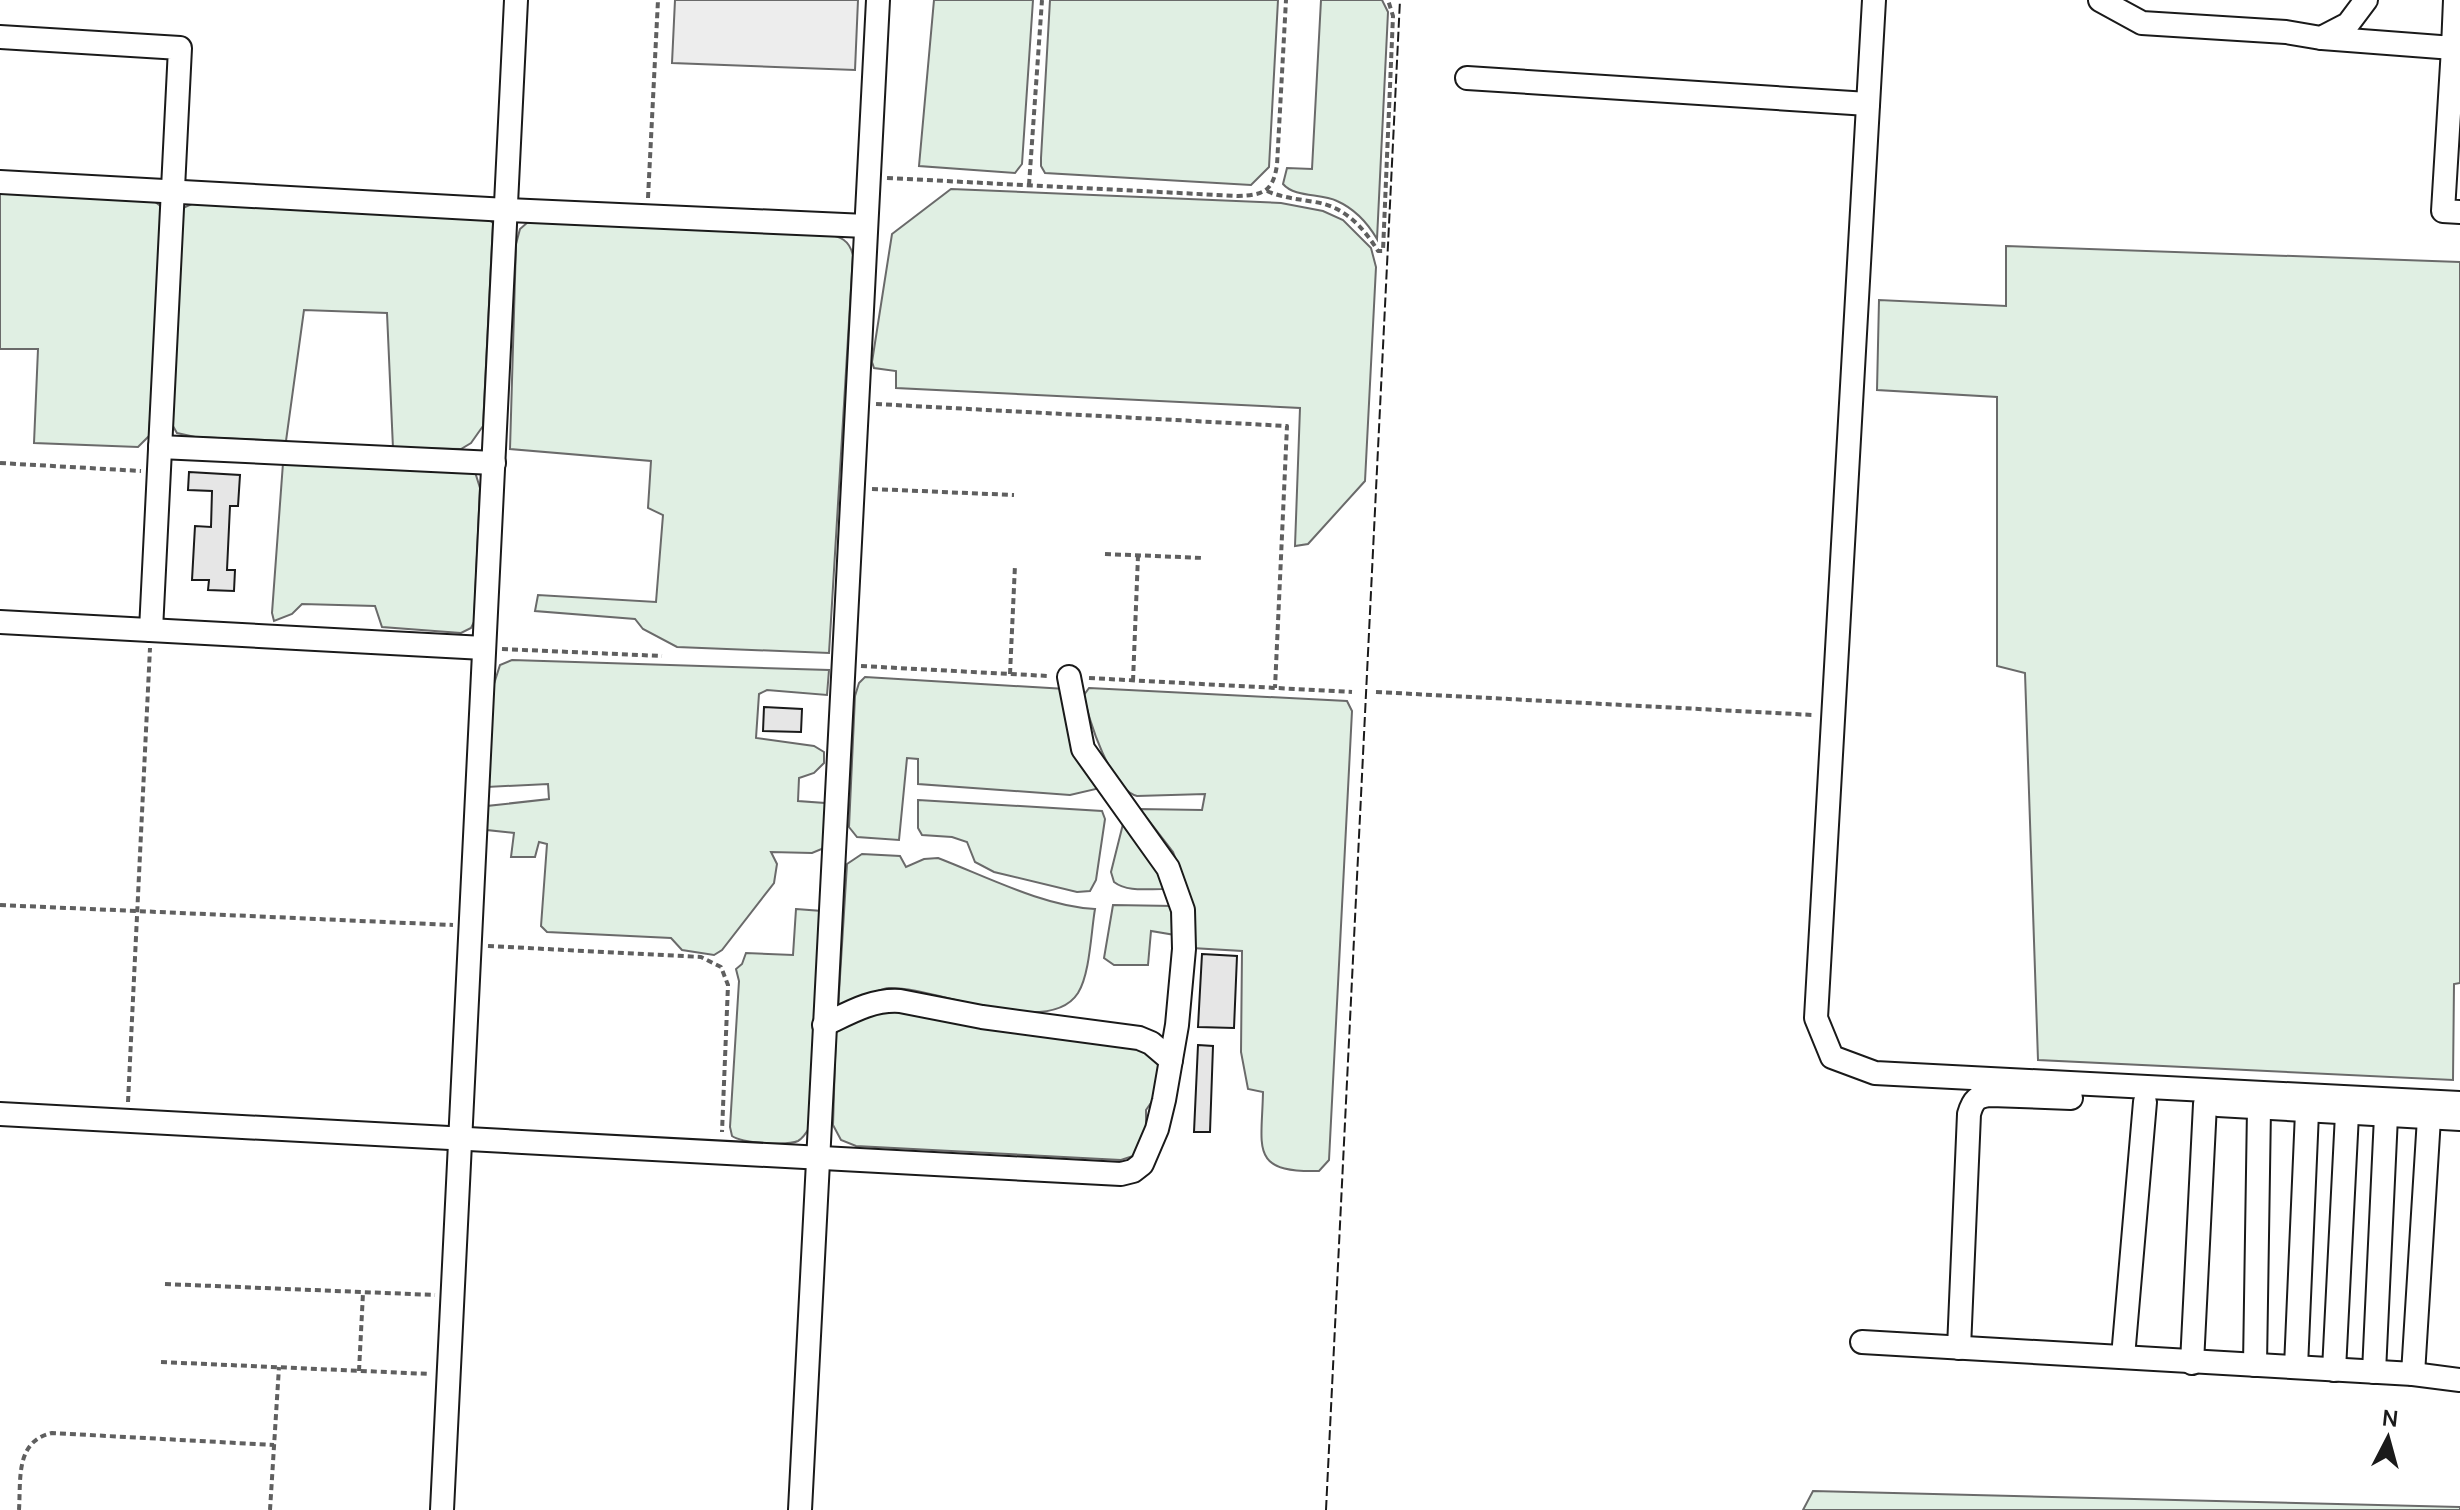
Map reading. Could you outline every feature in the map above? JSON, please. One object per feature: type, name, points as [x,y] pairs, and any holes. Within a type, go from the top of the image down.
[{"type":"lane","points":[[442,1510],[516,0]]},
{"type":"lane","points":[[800,1510],[878,0]]},
{"type":"lane","points":[[1874,0],[1816,1018],[1832,1057],[1875,1073],[2460,1103]]},
{"type":"lane","points":[[2100,0],[2142,23],[2286,32],[2371,43],[2453,48]]},
{"type":"lane","points":[[2321,38],[2348,24],[2367,0]]},
{"type":"lane","points":[[2367,0],[2371,43]]},
{"type":"lane","points":[[2455,0],[2443,211],[2460,212]]},
{"type":"lane","points":[[0,37],[180,48],[151,630]]},
{"type":"lane","points":[[1467,78],[1868,104]]},
{"type":"lane","points":[[0,182],[866,226]]},
{"type":"lane","points":[[160,447],[494,463]]},
{"type":"lane","points":[[0,622],[484,648]]},
{"type":"lane","points":[[0,1114],[1121,1174],[1133,1171],[1142,1164],[1157,1129],[1171,1060],[1184,949],[1183,910],[1168,868],[1083,749],[1069,677]]},
{"type":"lane","points":[[824,1025],[866,1005],[900,1001],[982,1017],[1139,1038],[1151,1043],[1171,1060]]},
{"type":"lane","points":[[1959,1348],[1969,1114],[1972,1101],[1979,1096],[2205,1104],[2460,1119]]},
{"type":"lane","points":[[2123,1357],[2145,1102]]},
{"type":"lane","points":[[2192,1363],[2205,1104]]},
{"type":"lane","points":[[2255,1365],[2259,1108]]},
{"type":"lane","points":[[2296,1367],[2307,1112]]},
{"type":"lane","points":[[2334,1370],[2347,1114]]},
{"type":"lane","points":[[2374,1372],[2386,1116]]},
{"type":"lane","points":[[2413,1374],[2429,1118]]},
{"type":"lane","points":[[1862,1342],[2413,1374],[2460,1380]]},
{"type":"path","points":[[647,216],[658,0]]},
{"type":"path","points":[[1028,185],[1042,0]]},
{"type":"path","points":[[869,177],[1238,196],[1253,196],[1267,191],[1275,180],[1277,165],[1286,0]]},
{"type":"path","points":[[1267,191],[1283,198],[1319,203],[1343,212],[1364,229],[1378,251],[1383,251],[1393,16],[1388,0]]},
{"type":"path","points":[[857,403],[1287,426],[1275,688]]},
{"type":"path","points":[[0,463],[159,472]]},
{"type":"path","points":[[852,488],[1014,495]]},
{"type":"path","points":[[1105,554],[1204,558]]},
{"type":"path","points":[[1133,681],[1138,556]]},
{"type":"path","points":[[1010,674],[1015,565]]},
{"type":"path","points":[[127,1121],[151,630]]},
{"type":"path","points":[[484,648],[662,656]]},
{"type":"path","points":[[843,665],[1352,692]]},
{"type":"path","points":[[1376,692],[1833,716]]},
{"type":"path","points":[[0,905],[137,911],[701,957],[721,967],[728,985],[721,1151]]},
{"type":"path","points":[[165,1284],[452,1296]]},
{"type":"path","points":[[359,1371],[363,1292]]},
{"type":"path","points":[[161,1362],[448,1374]]},
{"type":"path","points":[[270,1510],[279,1367]]},
{"type":"path","points":[[19,1510],[22,1461],[31,1442],[41,1435],[52,1433],[274,1445]]},
{"type":"green space","points":[[934,0],[1033,0],[1022,164],[1015,173],[919,166]]},
{"type":"green space","points":[[1050,0],[1278,0],[1269,167],[1251,185],[1045,173],[1041,158]]},
{"type":"green space","points":[[1321,0],[1382,0],[1388,12],[1377,239],[1360,217],[1343,204],[1294,191],[1283,184],[1287,168],[1312,169]]},
{"type":"green space","points":[[951,189],[1281,203],[1323,211],[1343,220],[1371,248],[1376,267],[1365,481],[1308,544],[1295,546],[1300,408],[896,388],[896,371],[874,368],[872,362],[892,234]]},
{"type":"green space","points":[[0,193],[154,201],[163,208],[149,436],[138,447],[34,443],[38,349],[0,349]]},
{"type":"green space","points":[[196,202],[487,218],[493,223],[483,426],[471,443],[461,449],[393,448],[387,313],[304,310],[286,441],[195,437],[177,433],[170,421],[181,217],[183,208]]},
{"type":"green space","points":[[528,222],[825,233],[849,245],[853,255],[829,653],[677,647],[643,629],[635,619],[535,611],[538,595],[656,602],[663,515],[648,508],[651,461],[510,449],[516,244],[520,229]]},
{"type":"green space","points":[[2006,246],[2460,262],[2460,983],[2454,984],[2453,1080],[2038,1060],[2025,673],[1997,666],[1997,397],[1877,390],[1879,300],[2006,306]]},
{"type":"green space","points":[[283,463],[475,472],[480,488],[474,622],[471,628],[461,633],[382,627],[375,606],[302,604],[292,614],[274,621],[272,613]]},
{"type":"green space","points":[[512,660],[829,670],[827,695],[767,690],[759,694],[756,738],[814,746],[824,752],[824,763],[814,773],[799,778],[798,801],[825,803],[824,848],[812,853],[771,852],[777,864],[774,883],[722,950],[714,955],[682,950],[671,938],[547,932],[541,926],[547,844],[539,842],[535,857],[511,857],[514,833],[487,830],[487,806],[549,799],[548,784],[487,787],[493,687],[500,665]]},
{"type":"green space","points":[[865,677],[1066,689],[1099,782],[1096,789],[1070,795],[918,784],[918,759],[907,758],[899,840],[857,837],[849,827],[855,696],[859,683]]},
{"type":"green space","points":[[1089,688],[1347,701],[1352,711],[1329,1160],[1319,1171],[1281,1167],[1270,1162],[1264,1153],[1261,1128],[1263,1092],[1248,1089],[1241,1052],[1242,951],[1192,948],[1184,881],[1173,852],[1140,809],[1202,810],[1205,794],[1137,796],[1127,791],[1110,768],[1090,720],[1084,695]]},
{"type":"green space","points":[[918,800],[1102,811],[1105,819],[1096,880],[1090,891],[1077,892],[994,872],[975,862],[967,842],[952,837],[922,835],[918,828]]},
{"type":"green space","points":[[1123,824],[1130,828],[1165,885],[1162,889],[1131,889],[1114,882],[1111,872]]},
{"type":"green space","points":[[862,854],[900,856],[906,867],[924,859],[938,858],[1036,897],[1095,909],[1088,964],[1078,993],[1063,1006],[1042,1012],[1017,1012],[889,988],[838,1009],[847,864]]},
{"type":"green space","points":[[1113,905],[1173,906],[1175,935],[1151,931],[1148,965],[1114,965],[1104,958]]},
{"type":"green space","points":[[796,909],[822,911],[811,1125],[802,1138],[792,1143],[745,1140],[732,1136],[730,1127],[739,981],[736,969],[742,964],[746,953],[793,955]]},
{"type":"green space","points":[[885,1005],[1142,1044],[1163,1060],[1162,1087],[1146,1110],[1139,1154],[1121,1160],[856,1146],[841,1140],[833,1125],[836,1027]]},
{"type":"green space","points":[[1813,1491],[2460,1507],[2460,1510],[1803,1510]]},
{"type":"shaded area","points":[[675,0],[858,0],[855,70],[672,63]]},
{"type":"building","points":[[189,472],[240,475],[238,506],[230,506],[227,570],[235,570],[234,591],[208,590],[209,580],[192,580],[195,526],[211,527],[212,491],[188,490]]},
{"type":"building","points":[[764,707],[802,709],[801,732],[763,731]]},
{"type":"building","points":[[1202,954],[1237,956],[1234,1028],[1198,1027]]},
{"type":"building","points":[[1198,1045],[1213,1046],[1210,1132],[1194,1132]]},
{"type":"fence","points":[[1326,1510],[1400,0]]}]
